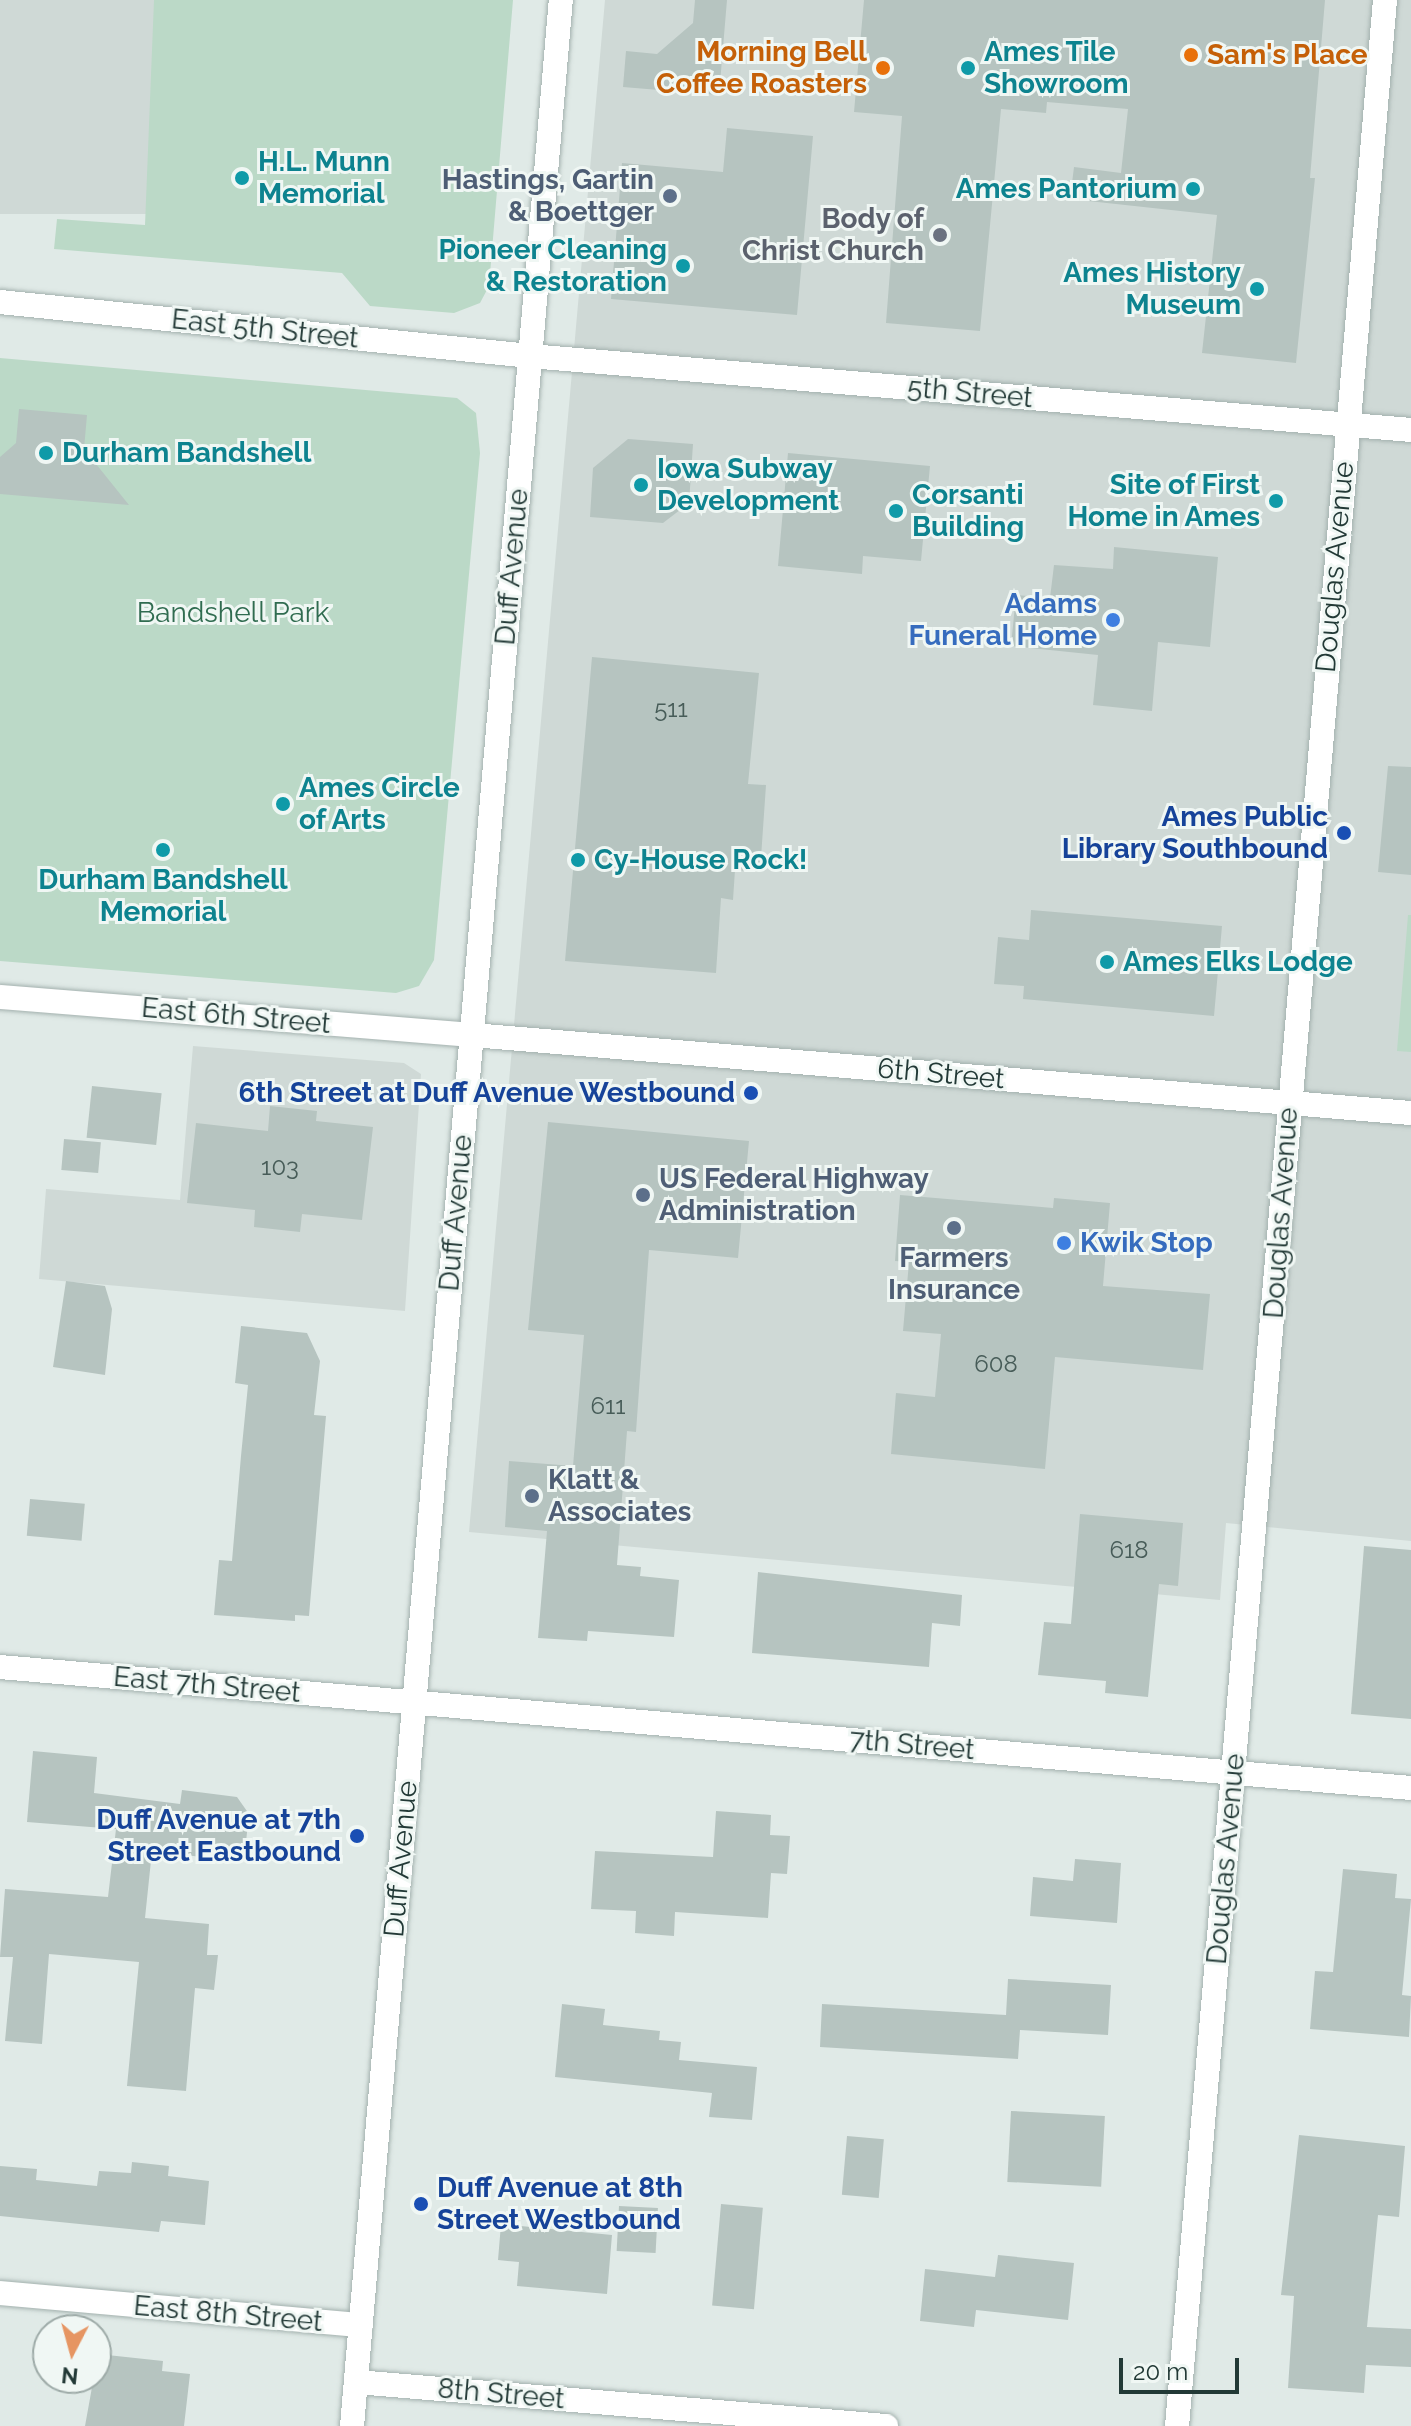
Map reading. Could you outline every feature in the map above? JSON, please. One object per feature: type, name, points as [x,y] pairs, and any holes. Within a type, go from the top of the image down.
[{"type":"street","name":"Duff Avenue","points":[[352,2426],[561,0]]},
{"type":"street","name":"Douglas Avenue","points":[[1177,2426],[1385,0]]},
{"type":"street","name":"East 5th Street","points":[[0,302],[530,356]]},
{"type":"street","name":"5th Street","points":[[530,356],[1411,430]]},
{"type":"street","name":"East 6th Street","points":[[0,997],[472,1035]]},
{"type":"street","name":"6th Street","points":[[472,1035],[1411,1113]]},
{"type":"street","name":"East 7th Street","points":[[0,1667],[414,1703]]},
{"type":"street","name":"7th Street","points":[[414,1703],[1411,1788]]},
{"type":"street","name":"East 8th Street","points":[[0,2293],[361,2325]]},
{"type":"street","name":"8th Street","points":[[356,2382],[886,2426]]},
{"type":"shaded area","points":[[0,0],[154,0],[154,214],[0,214]]},
{"type":"shaded area","points":[[605,0],[1411,0],[1411,1541],[1226,1523],[1220,1600],[469,1532]]},
{"type":"shaded area","points":[[193,1046],[404,1063],[421,1074],[405,1311],[39,1279],[46,1189],[180,1200]]},
{"type":"green space","points":[[154,0],[513,0],[489,286],[480,303],[454,313],[370,306],[342,273],[54,249],[57,219],[145,225]]},
{"type":"green space","name":"Bandshell Park","points":[[0,358],[457,398],[476,413],[480,453],[434,960],[419,986],[396,993],[0,961]]},
{"type":"green space","points":[[1408,915],[1411,915],[1411,1052],[1397,1051]]},
{"type":"building","points":[[695,0],[727,0],[719,95],[623,87],[626,51],[657,54],[693,23]]},
{"type":"building","points":[[864,0],[1325,0],[1310,178],[1315,178],[1296,363],[1202,353],[1217,215],[1070,199],[1074,167],[1121,173],[1128,109],[1047,102],[1046,113],[1001,109],[980,331],[886,323],[902,116],[854,112]]},
{"type":"building","points":[[727,128],[813,136],[797,315],[611,299],[622,163],[723,172]]},
{"type":"building","name":"Durham Bandshell","points":[[19,409],[87,415],[84,449],[129,505],[0,494],[0,457],[16,443]]},
{"type":"building","name":"Iowa Subway Development","points":[[628,439],[693,444],[689,503],[663,523],[590,517],[593,468]]},
{"type":"building","points":[[788,453],[930,466],[921,561],[863,556],[862,574],[778,566]]},
{"type":"building","name":"Adams Funeral Home","points":[[1114,547],[1218,557],[1210,647],[1158,642],[1152,711],[1093,705],[1098,655],[1011,646],[1016,595],[1050,598],[1054,565],[1113,569]]},
{"type":"building","points":[[592,657],[759,673],[748,784],[766,785],[760,872],[735,870],[733,900],[721,898],[716,973],[565,961]]},
{"type":"building","points":[[1388,766],[1411,767],[1411,875],[1378,872]]},
{"type":"building","name":"Ames Elks Lodge","points":[[1031,910],[1222,926],[1214,1016],[1023,999],[1024,986],[994,984],[998,937],[1029,940]]},
{"type":"building","points":[[92,1086],[162,1093],[156,1145],[87,1138]]},
{"type":"building","points":[[270,1106],[317,1111],[316,1121],[373,1127],[362,1220],[302,1214],[300,1232],[254,1227],[255,1210],[187,1203],[196,1123],[268,1131]]},
{"type":"building","points":[[548,1122],[749,1141],[738,1258],[649,1250],[636,1432],[627,1431],[617,1565],[641,1567],[640,1576],[679,1580],[674,1637],[588,1631],[587,1641],[538,1638],[547,1531],[505,1527],[509,1461],[573,1466],[584,1335],[528,1330]]},
{"type":"building","points":[[64,1139],[101,1142],[98,1173],[61,1170]]},
{"type":"building","points":[[900,1195],[1053,1208],[1054,1198],[1110,1203],[1103,1286],[1210,1294],[1203,1370],[1055,1357],[1045,1469],[891,1454],[896,1393],[935,1397],[941,1334],[903,1331],[909,1262],[895,1261]]},
{"type":"building","points":[[66,1281],[105,1286],[112,1309],[105,1375],[53,1367]]},
{"type":"building","points":[[241,1326],[307,1333],[320,1361],[314,1415],[326,1416],[309,1616],[295,1615],[295,1621],[214,1615],[219,1560],[232,1561],[248,1385],[235,1383]]},
{"type":"building","points":[[30,1499],[85,1504],[82,1541],[27,1536]]},
{"type":"building","points":[[1080,1514],[1183,1523],[1178,1586],[1159,1584],[1148,1697],[1105,1693],[1106,1681],[1038,1675],[1044,1622],[1071,1624]]},
{"type":"building","points":[[1364,1546],[1411,1550],[1411,1719],[1351,1714]]},
{"type":"building","points":[[758,1572],[962,1595],[960,1626],[932,1623],[929,1667],[752,1653]]},
{"type":"building","points":[[33,1751],[97,1757],[94,1793],[180,1804],[182,1790],[237,1797],[249,1814],[245,1851],[219,1849],[218,1859],[152,1851],[145,1918],[209,1924],[207,1955],[218,1955],[214,1990],[195,1988],[186,2091],[127,2086],[139,1962],[49,1954],[42,2044],[5,2041],[13,1957],[0,1957],[5,1889],[108,1897],[116,1829],[27,1822]]},
{"type":"building","points":[[716,1811],[771,1815],[770,1835],[790,1836],[787,1874],[771,1873],[768,1918],[675,1912],[674,1936],[635,1933],[636,1911],[591,1909],[595,1851],[713,1857]]},
{"type":"building","points":[[1075,1859],[1121,1863],[1117,1923],[1030,1916],[1033,1877],[1073,1881]]},
{"type":"building","points":[[1343,1869],[1397,1874],[1395,1898],[1411,1899],[1402,1995],[1411,1996],[1409,2037],[1310,2029],[1315,1971],[1333,1972]]},
{"type":"building","points":[[1008,1979],[1111,1985],[1108,2035],[1020,2030],[1018,2059],[820,2047],[822,2004],[1006,2015]]},
{"type":"building","points":[[562,2004],[605,2009],[603,2025],[660,2031],[659,2040],[681,2042],[679,2060],[757,2067],[752,2120],[709,2117],[712,2093],[555,2077]]},
{"type":"building","points":[[1011,2111],[1105,2116],[1101,2187],[1007,2182]]},
{"type":"building","points":[[1299,2135],[1405,2146],[1399,2217],[1378,2215],[1367,2327],[1411,2329],[1411,2367],[1366,2365],[1364,2393],[1288,2388],[1294,2296],[1281,2295]]},
{"type":"building","points":[[847,2136],[884,2139],[879,2198],[842,2195]]},
{"type":"building","points":[[132,2162],[169,2166],[168,2176],[209,2181],[205,2225],[161,2221],[159,2232],[0,2216],[0,2166],[37,2169],[36,2180],[97,2186],[99,2171],[131,2173]]},
{"type":"building","points":[[721,2204],[763,2208],[754,2309],[712,2306]]},
{"type":"building","points":[[619,2206],[658,2208],[656,2253],[617,2251]]},
{"type":"building","points":[[501,2224],[612,2235],[607,2294],[517,2286],[519,2262],[498,2260]]},
{"type":"building","points":[[998,2255],[1074,2263],[1068,2320],[976,2310],[974,2327],[920,2321],[925,2269],[995,2277]]},
{"type":"building","points":[[112,2356],[163,2361],[162,2371],[190,2374],[184,2426],[85,2426],[91,2394],[112,2394]]},
{"type":"place","name":"Sam's Place","points":[[1191,55]]},
{"type":"place","name":"Morning Bell Coffee Roasters","points":[[883,68]]},
{"type":"place","name":"Ames Tile Showroom","points":[[968,68]]},
{"type":"place","name":"H.L. Munn Memorial","points":[[242,178]]},
{"type":"place","name":"Ames Pantorium","points":[[1193,189]]},
{"type":"place","name":"Hastings, Gartin & Boettger","points":[[670,196]]},
{"type":"place","name":"Body of Christ Church","points":[[940,235]]},
{"type":"place","name":"Pioneer Cleaning & Restoration","points":[[683,266]]},
{"type":"place","name":"Ames History Museum","points":[[1257,289]]},
{"type":"place","name":"Durham Bandshell","points":[[46,453]]},
{"type":"place","name":"Iowa Subway Development","points":[[641,485]]},
{"type":"place","name":"Site of First Home in Ames","points":[[1276,501]]},
{"type":"place","name":"Corsanti Building","points":[[896,511]]},
{"type":"place","name":"Adams Funeral Home","points":[[1113,620]]},
{"type":"place","name":"Ames Circle of Arts","points":[[283,804]]},
{"type":"place","name":"Ames Public Library Southbound","points":[[1344,833]]},
{"type":"place","name":"Durham Bandshell Memorial","points":[[163,850]]},
{"type":"place","name":"Cy-House Rock!","points":[[578,860]]},
{"type":"place","name":"Ames Elks Lodge","points":[[1107,962]]},
{"type":"place","name":"6th Street at Duff Avenue Westbound","points":[[751,1093]]},
{"type":"place","name":"US Federal Highway Administration","points":[[643,1195]]},
{"type":"place","name":"Farmers Insurance","points":[[954,1228]]},
{"type":"place","name":"Kwik Stop","points":[[1064,1243]]},
{"type":"place","name":"Klatt & Associates","points":[[532,1496]]},
{"type":"place","name":"Duff Avenue at 7th Street Eastbound","points":[[357,1836]]},
{"type":"place","name":"Duff Avenue at 8th Street Westbound","points":[[421,2204]]}]
